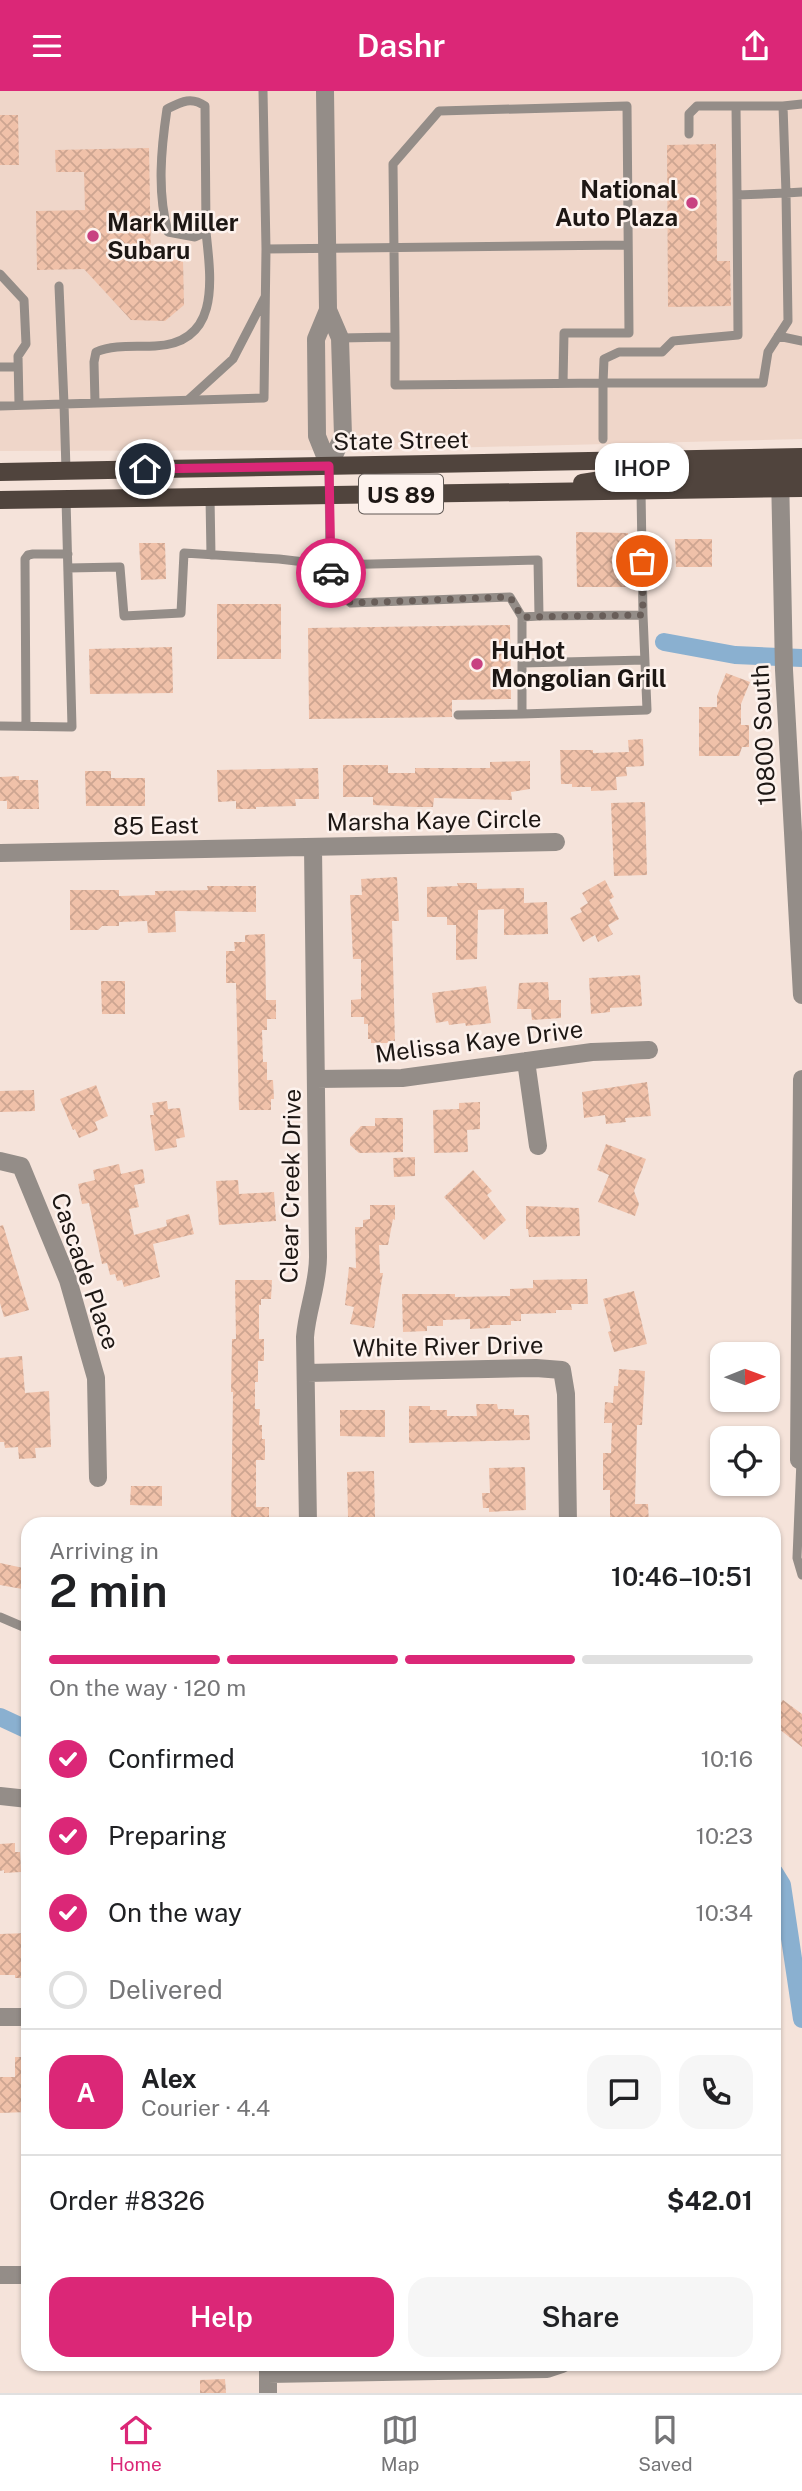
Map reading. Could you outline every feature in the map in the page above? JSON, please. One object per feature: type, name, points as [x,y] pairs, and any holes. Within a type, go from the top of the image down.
[{"type":"main road","name":"State Street","points":[[0,472],[802,457]]},
{"type":"main road","points":[[555,492],[590,481],[627,476],[780,480],[802,472]]},
{"type":"main road","name":"US 89","points":[[0,500],[641,490],[780,480],[802,488]]},
{"type":"street","points":[[325,91],[328,310],[316,339],[317,436],[329,466]]},
{"type":"street","points":[[328,310],[340,338],[343,436],[329,466]]},
{"type":"street","name":"10800 South","points":[[780,480],[784,670],[802,995]]},
{"type":"street","name":"Marsha Kaye Circle","points":[[313,847],[556,842]]},
{"type":"street","name":"85 East","points":[[0,853],[313,847]]},
{"type":"street","name":"Clear Creek Drive","points":[[308,1517],[306,1323],[318,1270],[313,847]]},
{"type":"street","name":"Melissa Kaye Drive","points":[[316,1079],[402,1078],[592,1052],[649,1051]]},
{"type":"street","points":[[526,1061],[538,1146]]},
{"type":"street","points":[[801,1460],[802,1079]]},
{"type":"street","name":"Cascade Place","points":[[0,1161],[21,1166],[68,1280],[96,1378],[98,1478]]},
{"type":"street","name":"White River Drive","points":[[307,1373],[536,1368],[562,1370],[566,1394],[568,1517]]},
{"type":"street","points":[[0,1796],[21,1798]]},
{"type":"street","points":[[0,2017],[21,2017]]},
{"type":"street","points":[[0,2275],[21,2275]]},
{"type":"street","points":[[268,2371],[268,2393]]},
{"type":"lane","points":[[0,406],[264,398],[266,249],[263,91]]},
{"type":"lane","points":[[95,403],[96,352],[110,348],[168,346],[183,341],[201,324],[208,307],[210,266],[206,232],[205,106],[196,100],[184,101],[167,109],[163,135],[161,209],[168,232],[195,237],[206,232]]},
{"type":"lane","points":[[689,134],[689,114],[697,106],[802,104]]},
{"type":"lane","points":[[563,383],[564,333],[629,333],[627,106],[439,110],[393,164],[396,385],[763,383],[768,352],[788,321],[783,106]]},
{"type":"lane","points":[[603,439],[604,359],[619,352],[662,352],[673,341],[738,335],[736,106]]},
{"type":"lane","points":[[737,195],[802,192]]},
{"type":"lane","points":[[266,249],[628,245]]},
{"type":"lane","points":[[0,274],[24,300],[26,344],[18,356],[19,405]]},
{"type":"lane","points":[[60,286],[66,470]]},
{"type":"lane","points":[[188,400],[233,359],[265,295]]},
{"type":"lane","points":[[778,336],[802,341]]},
{"type":"lane","points":[[340,338],[395,337]]},
{"type":"lane","points":[[0,367],[18,367]]},
{"type":"lane","points":[[329,466],[330,565],[333,590],[351,603],[510,597],[522,617],[522,714]]},
{"type":"lane","points":[[458,715],[647,710],[641,490]]},
{"type":"lane","points":[[210,497],[211,555]]},
{"type":"lane","points":[[0,726],[72,727],[66,499]]},
{"type":"lane","points":[[68,568],[120,567],[124,616],[181,613],[184,553],[330,565],[538,560],[539,616]]},
{"type":"lane","points":[[26,726],[25,559],[33,554],[68,554]]},
{"type":"lane","points":[[522,617],[643,615]]},
{"type":"lane","points":[[522,663],[645,660]]},
{"type":"lane","points":[[801,1460],[797,1558],[802,1575]]},
{"type":"lane","points":[[0,1617],[21,1626]]},
{"type":"shaded area","points":[[0,91],[802,91],[802,439],[364,450],[0,451]]},
{"type":"building","points":[[0,115],[18,115],[19,165],[0,165]]},
{"type":"building","name":"National Auto Plaza","points":[[716,144],[717,261],[730,261],[731,306],[668,307],[667,145]]},
{"type":"building","name":"Mark Miller Subaru","points":[[149,148],[151,261],[183,260],[184,305],[165,321],[131,320],[84,269],[37,270],[36,211],[85,210],[84,172],[56,172],[55,150]]},
{"type":"building","points":[[576,532],[628,533],[627,587],[577,587]]},
{"type":"building","points":[[675,539],[712,539],[712,567],[676,567]]},
{"type":"building","points":[[139,543],[165,543],[166,579],[141,580]]},
{"type":"building","points":[[217,604],[281,604],[281,659],[217,659]]},
{"type":"building","points":[[510,625],[511,699],[452,700],[452,717],[309,719],[308,628]]},
{"type":"building","points":[[172,647],[173,693],[90,694],[89,649]]},
{"type":"building","points":[[726,673],[750,682],[741,704],[741,725],[749,725],[749,747],[742,747],[739,756],[699,756],[699,707],[717,707],[717,696]]},
{"type":"building","points":[[643,739],[644,766],[626,767],[627,776],[616,777],[617,790],[591,791],[591,787],[561,784],[560,750],[629,752],[628,740]]},
{"type":"building","points":[[530,761],[530,789],[511,792],[512,800],[434,798],[433,807],[415,807],[373,805],[373,797],[343,797],[343,765],[388,765],[388,773],[415,773],[415,768],[490,768],[490,762]]},
{"type":"building","points":[[318,768],[319,799],[295,799],[296,806],[256,809],[236,809],[236,801],[218,802],[217,770]]},
{"type":"building","points":[[85,771],[111,771],[111,778],[145,778],[145,806],[86,806]]},
{"type":"building","points":[[19,776],[19,780],[38,780],[39,809],[7,809],[7,801],[0,801],[0,777]]},
{"type":"building","points":[[645,802],[647,875],[614,876],[611,803]]},
{"type":"building","points":[[397,877],[399,921],[392,921],[395,1043],[371,1043],[364,1017],[351,1017],[351,1000],[361,999],[361,959],[353,959],[350,895],[362,895],[361,879]]},
{"type":"building","points":[[605,880],[614,897],[609,900],[619,919],[608,925],[613,934],[598,942],[595,935],[583,942],[570,918],[582,912],[580,908],[588,903],[582,893]]},
{"type":"building","points":[[457,883],[477,883],[477,889],[524,888],[524,903],[547,902],[548,934],[504,935],[504,909],[478,910],[477,959],[456,960],[456,925],[447,925],[447,917],[427,917],[427,887],[458,886]]},
{"type":"building","points":[[207,886],[256,886],[256,912],[175,911],[176,932],[148,933],[147,921],[119,922],[119,926],[102,926],[98,930],[70,930],[70,890],[119,890],[119,896],[155,895],[155,891],[208,890]]},
{"type":"building","points":[[265,934],[266,1000],[276,1000],[276,1019],[267,1019],[267,1030],[262,1030],[263,1062],[267,1062],[267,1080],[273,1080],[274,1099],[271,1099],[271,1110],[239,1110],[236,983],[226,983],[226,951],[235,951],[234,942],[245,942],[245,935]]},
{"type":"building","points":[[640,975],[642,1006],[610,1008],[610,1012],[591,1014],[589,978]]},
{"type":"building","points":[[101,981],[125,981],[125,1014],[102,1014]]},
{"type":"building","points":[[548,982],[549,1000],[561,1000],[561,1018],[532,1020],[531,1009],[517,1009],[519,983]]},
{"type":"building","points":[[486,986],[491,1023],[466,1026],[465,1023],[449,1025],[448,1021],[436,1023],[432,993]]},
{"type":"building","points":[[647,1082],[651,1116],[625,1118],[626,1122],[606,1124],[605,1115],[584,1118],[582,1092]]},
{"type":"building","points":[[96,1085],[108,1116],[95,1122],[98,1130],[79,1138],[60,1099]]},
{"type":"building","points":[[34,1090],[35,1111],[0,1112],[0,1091]]},
{"type":"building","points":[[167,1101],[168,1109],[180,1108],[185,1137],[176,1139],[177,1147],[155,1151],[150,1115],[154,1115],[152,1103]]},
{"type":"building","points":[[480,1102],[480,1129],[467,1130],[468,1152],[434,1153],[433,1110],[459,1109],[459,1103]]},
{"type":"building","points":[[375,1118],[403,1118],[403,1152],[359,1153],[350,1145],[350,1138],[361,1126],[375,1126]]},
{"type":"building","points":[[606,1144],[646,1159],[634,1191],[639,1204],[635,1216],[598,1202],[609,1175],[597,1170]]},
{"type":"building","points":[[415,1157],[415,1176],[394,1177],[393,1158]]},
{"type":"building","points":[[119,1164],[121,1174],[143,1169],[145,1183],[134,1185],[139,1207],[129,1209],[134,1235],[167,1226],[166,1220],[189,1214],[194,1234],[153,1244],[160,1277],[124,1287],[122,1280],[117,1281],[115,1274],[110,1275],[107,1263],[102,1264],[89,1203],[82,1204],[78,1184],[95,1180],[93,1170]]},
{"type":"building","points":[[473,1170],[492,1191],[487,1195],[506,1220],[484,1240],[444,1197]]},
{"type":"building","points":[[238,1180],[239,1194],[274,1192],[276,1221],[219,1225],[216,1181]]},
{"type":"building","points":[[370,1205],[395,1205],[395,1220],[393,1219],[388,1245],[379,1245],[380,1273],[383,1273],[374,1328],[350,1324],[354,1307],[345,1305],[349,1267],[356,1268],[355,1227],[363,1227],[363,1220],[370,1219]]},
{"type":"building","points":[[526,1206],[579,1208],[580,1236],[529,1237],[526,1229]]},
{"type":"building","points":[[3,1225],[29,1310],[4,1317],[0,1303],[0,1226]]},
{"type":"building","points":[[587,1279],[588,1304],[571,1304],[572,1310],[521,1314],[521,1321],[511,1321],[511,1325],[490,1325],[490,1328],[470,1329],[470,1319],[443,1320],[443,1326],[427,1326],[427,1331],[403,1332],[402,1294],[510,1296],[510,1289],[533,1288],[533,1280]]},
{"type":"building","points":[[235,1280],[272,1280],[271,1299],[261,1299],[259,1305],[259,1339],[264,1339],[264,1361],[258,1361],[258,1382],[255,1382],[255,1409],[260,1409],[259,1425],[262,1425],[262,1439],[265,1439],[265,1460],[256,1460],[256,1507],[269,1507],[269,1517],[231,1517],[232,1339],[236,1339]]},
{"type":"building","points":[[634,1291],[647,1344],[614,1352],[603,1299]]},
{"type":"building","points":[[22,1356],[25,1393],[49,1391],[51,1447],[35,1448],[36,1458],[19,1459],[18,1447],[5,1448],[4,1442],[0,1442],[0,1358]]},
{"type":"building","points":[[619,1369],[645,1371],[642,1425],[637,1425],[635,1504],[648,1504],[649,1517],[610,1517],[610,1490],[603,1490],[603,1453],[611,1453],[612,1423],[604,1423],[605,1402],[613,1403],[614,1386],[618,1386]]},
{"type":"building","points":[[476,1404],[497,1404],[498,1409],[514,1409],[514,1415],[529,1415],[530,1440],[409,1443],[409,1406],[430,1406],[430,1410],[447,1410],[447,1416],[477,1416]]},
{"type":"building","points":[[340,1410],[385,1410],[385,1437],[340,1436]]},
{"type":"building","points":[[525,1467],[526,1510],[489,1512],[489,1508],[483,1508],[482,1493],[490,1493],[489,1468]]},
{"type":"building","points":[[374,1471],[375,1517],[348,1517],[347,1472]]},
{"type":"building","points":[[131,1486],[162,1486],[162,1506],[130,1505]]},
{"type":"building","points":[[0,1563],[21,1568],[21,1589],[0,1585]]},
{"type":"building","points":[[783,1700],[802,1714],[802,1747],[781,1730]]},
{"type":"building","points":[[15,1843],[15,1852],[20,1852],[21,1872],[4,1873],[4,1870],[0,1871],[0,1844]]},
{"type":"building","points":[[21,1933],[21,1978],[15,1978],[15,1975],[0,1975],[0,1934]]},
{"type":"building","points":[[15,2057],[21,2057],[21,2112],[0,2113],[0,2077],[15,2077]]},
{"type":"building","points":[[225,2379],[226,2393],[200,2393],[200,2380]]},
{"type":"waterway","points":[[664,642],[735,655],[802,658]]},
{"type":"waterway","points":[[0,1717],[21,1727]]},
{"type":"waterway","points":[[781,1883],[802,2019]]},
{"type":"way so far","points":[[331,573],[333,590],[351,603],[510,597],[522,617],[643,615],[642,561]]},
{"type":"place","name":"National Auto Plaza","points":[[692,203]]},
{"type":"place","name":"Mark Miller Subaru","points":[[93,236]]},
{"type":"place","name":"IHOP","points":[[642,561]]},
{"type":"place","name":"HuHot Mongolian Grill","points":[[477,664]]},
{"type":"route","points":[[145,469],[329,466],[331,573]]}]
